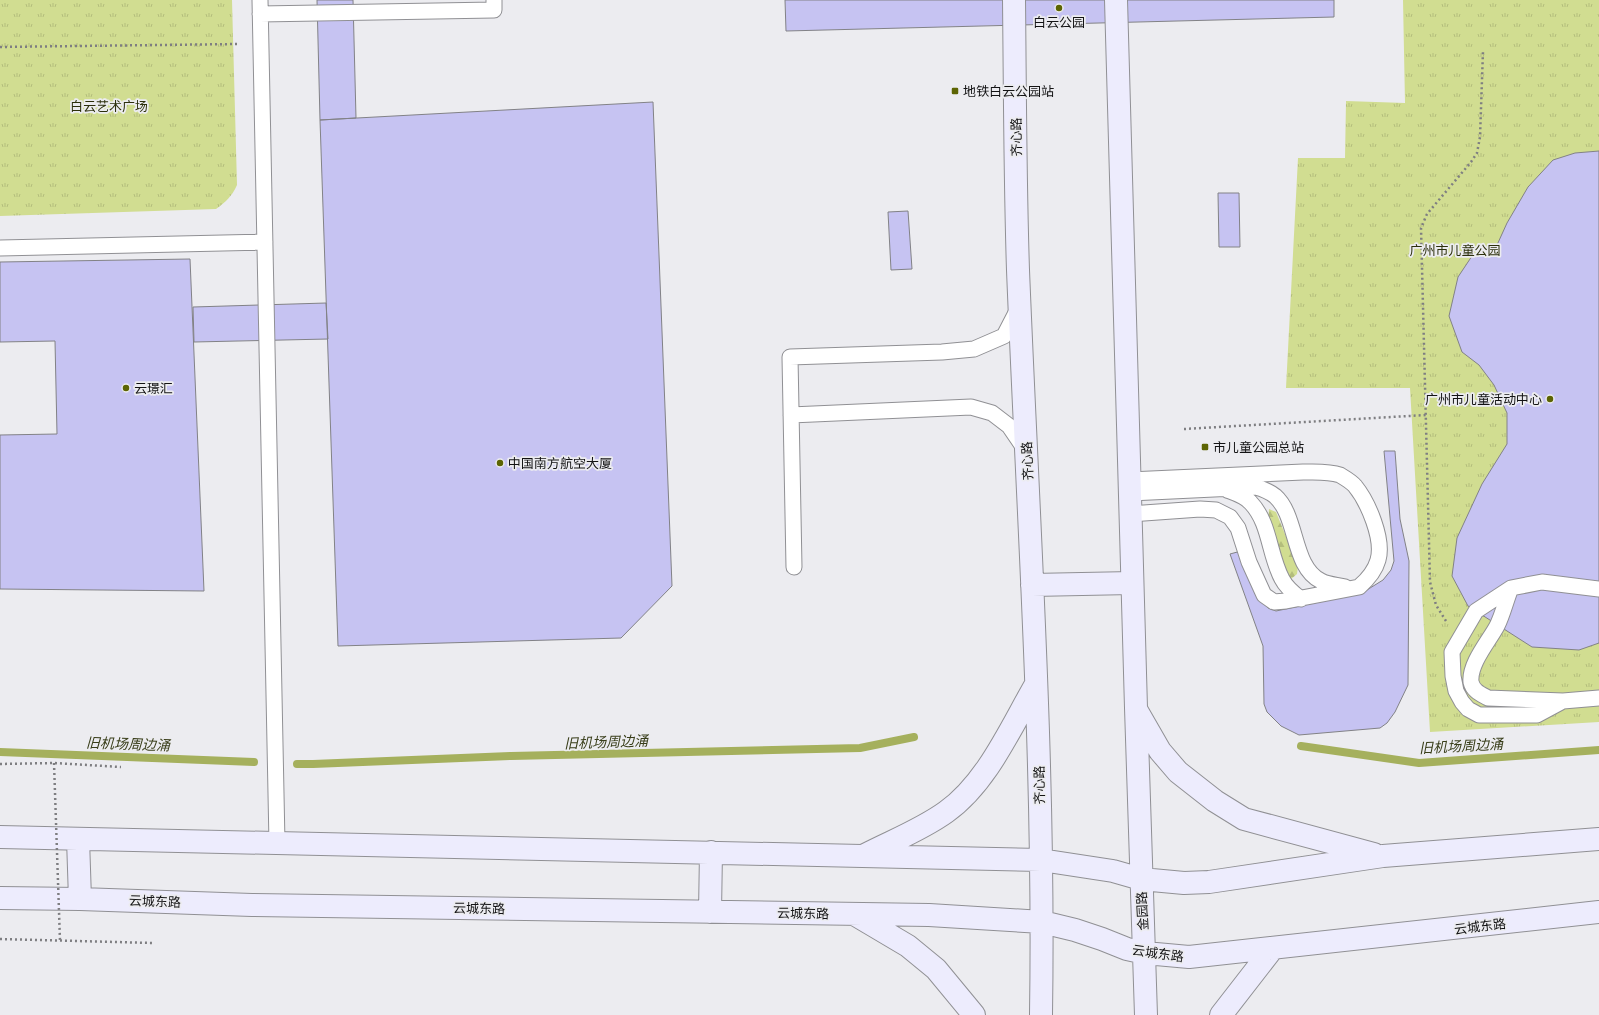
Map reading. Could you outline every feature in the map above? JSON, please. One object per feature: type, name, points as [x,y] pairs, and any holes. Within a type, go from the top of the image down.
[{"type":"main road","name":"齐心路","points":[[1014,0],[1020,306],[1036,683],[1042,922]]},
{"type":"main road","points":[[1116,0],[1141,879]]},
{"type":"main road","points":[[1032,585],[1132,583]]},
{"type":"main road","points":[[863,856],[926,824],[946,812],[969,792],[996,755],[1036,683]]},
{"type":"main road","points":[[1136,708],[1160,751],[1178,772],[1215,801],[1244,819],[1383,856]]},
{"type":"main road","points":[[0,837],[1041,860],[1113,871],[1141,879],[1184,883],[1209,882],[1383,856],[1599,839]]},
{"type":"main road","points":[[78,839],[80,899]]},
{"type":"main road","points":[[710,912],[711,852]]},
{"type":"main road","name":"金园路","points":[[1141,879],[1145,953],[1146,1015]]},
{"type":"main road","name":"云城东路","points":[[0,898],[80,899],[252,905],[929,915],[1042,922],[1102,938],[1127,949],[1145,953],[1189,957],[1599,912]]},
{"type":"main road","points":[[854,914],[908,946],[936,969],[974,1015]]},
{"type":"main road","points":[[1041,1015],[1042,922]]},
{"type":"main road","points":[[1221,1015],[1274,948]]},
{"type":"lane","points":[[277,843],[260,7],[494,10],[494,0]]},
{"type":"lane","points":[[0,248],[265,242]]},
{"type":"lane","points":[[794,567],[790,357],[942,352],[974,349],[1004,336],[1020,306]]},
{"type":"lane","points":[[791,415],[971,407],[992,412],[1009,426],[1026,452]]},
{"type":"lane","points":[[1130,486],[1303,472],[1325,472],[1339,475],[1354,484],[1367,503],[1379,546],[1378,560],[1375,568],[1367,580],[1359,587],[1300,599],[1274,602],[1264,595],[1249,562],[1238,528],[1230,518],[1216,510],[1200,509],[1130,514]]},
{"type":"lane","points":[[1130,486],[1224,489],[1256,487],[1267,491],[1276,497],[1283,506],[1301,556],[1311,574],[1321,581],[1352,588]]},
{"type":"lane","points":[[1224,489],[1250,501],[1256,509],[1261,519],[1282,579],[1289,589],[1300,599]]},
{"type":"lane","points":[[1563,701],[1537,715],[1478,715],[1468,709],[1456,691],[1453,676],[1452,652],[1476,611],[1511,588],[1542,582],[1599,590]]},
{"type":"lane","points":[[1511,588],[1497,624],[1475,662],[1471,681],[1473,687],[1479,693],[1488,698],[1563,701],[1599,698]]},
{"type":"path","points":[[0,47],[241,44]]},
{"type":"path","points":[[1451,625],[1443,619],[1436,605],[1430,582],[1421,228],[1427,214],[1472,162],[1477,153],[1480,137],[1483,51]]},
{"type":"path","points":[[1184,429],[1426,415]]},
{"type":"path","points":[[54,763],[60,941]]},
{"type":"path","points":[[0,764],[54,763],[121,767]]},
{"type":"path","points":[[0,939],[154,943]]},
{"type":"green space","name":"白云艺术广场","points":[[0,0],[232,0],[237,185],[223,204],[216,209],[0,216]]},
{"type":"green space","name":"广州市儿童公园","points":[[1403,0],[1599,0],[1599,722],[1430,732],[1410,388],[1286,388],[1298,158],[1345,158],[1346,101],[1405,103]]},
{"type":"green space","points":[[1269,509],[1276,512],[1298,566],[1297,574],[1290,580],[1268,522]]},
{"type":"building","points":[[317,0],[353,0],[356,118],[320,120]]},
{"type":"building","name":"白云公园","points":[[785,0],[1334,0],[1334,17],[786,31]]},
{"type":"building","name":"中国南方航空大厦","points":[[653,102],[672,586],[621,638],[338,646],[320,120]]},
{"type":"building","name":"广州市儿童活动中心","points":[[1599,151],[1599,643],[1579,650],[1532,647],[1468,606],[1452,576],[1457,538],[1482,484],[1507,444],[1507,413],[1494,385],[1479,365],[1462,352],[1449,316],[1458,277],[1472,256],[1497,245],[1507,223],[1528,187],[1553,160],[1575,153]]},
{"type":"building","points":[[1218,193],[1239,193],[1240,247],[1219,247]]},
{"type":"building","points":[[908,211],[912,269],[891,270],[888,212]]},
{"type":"building","name":"云璟汇","points":[[190,259],[204,591],[0,589],[0,435],[57,434],[55,341],[0,342],[0,262]]},
{"type":"building","points":[[326,303],[328,339],[194,342],[193,307]]},
{"type":"building","points":[[1384,451],[1395,451],[1400,519],[1409,561],[1408,685],[1395,712],[1387,723],[1380,728],[1299,735],[1281,726],[1267,712],[1264,704],[1263,646],[1230,554],[1241,551],[1259,599],[1268,608],[1276,611],[1362,593],[1383,580],[1391,570],[1394,561]]},
{"type":"waterway","name":"旧机场周边涌","points":[[297,764],[511,756],[860,748],[914,737]]},
{"type":"waterway","name":"旧机场周边涌","points":[[1301,746],[1419,763],[1599,750]]},
{"type":"waterway","name":"旧机场周边涌","points":[[0,752],[254,762]]},
{"type":"place","name":"白云公园","points":[[1059,8]]},
{"type":"place","name":"地铁白云公园站","points":[[955,91]]},
{"type":"place","name":"云璟汇","points":[[126,388]]},
{"type":"place","name":"广州市儿童活动中心","points":[[1550,399]]},
{"type":"place","name":"市儿童公园总站","points":[[1205,447]]},
{"type":"place","name":"中国南方航空大厦","points":[[500,463]]}]
